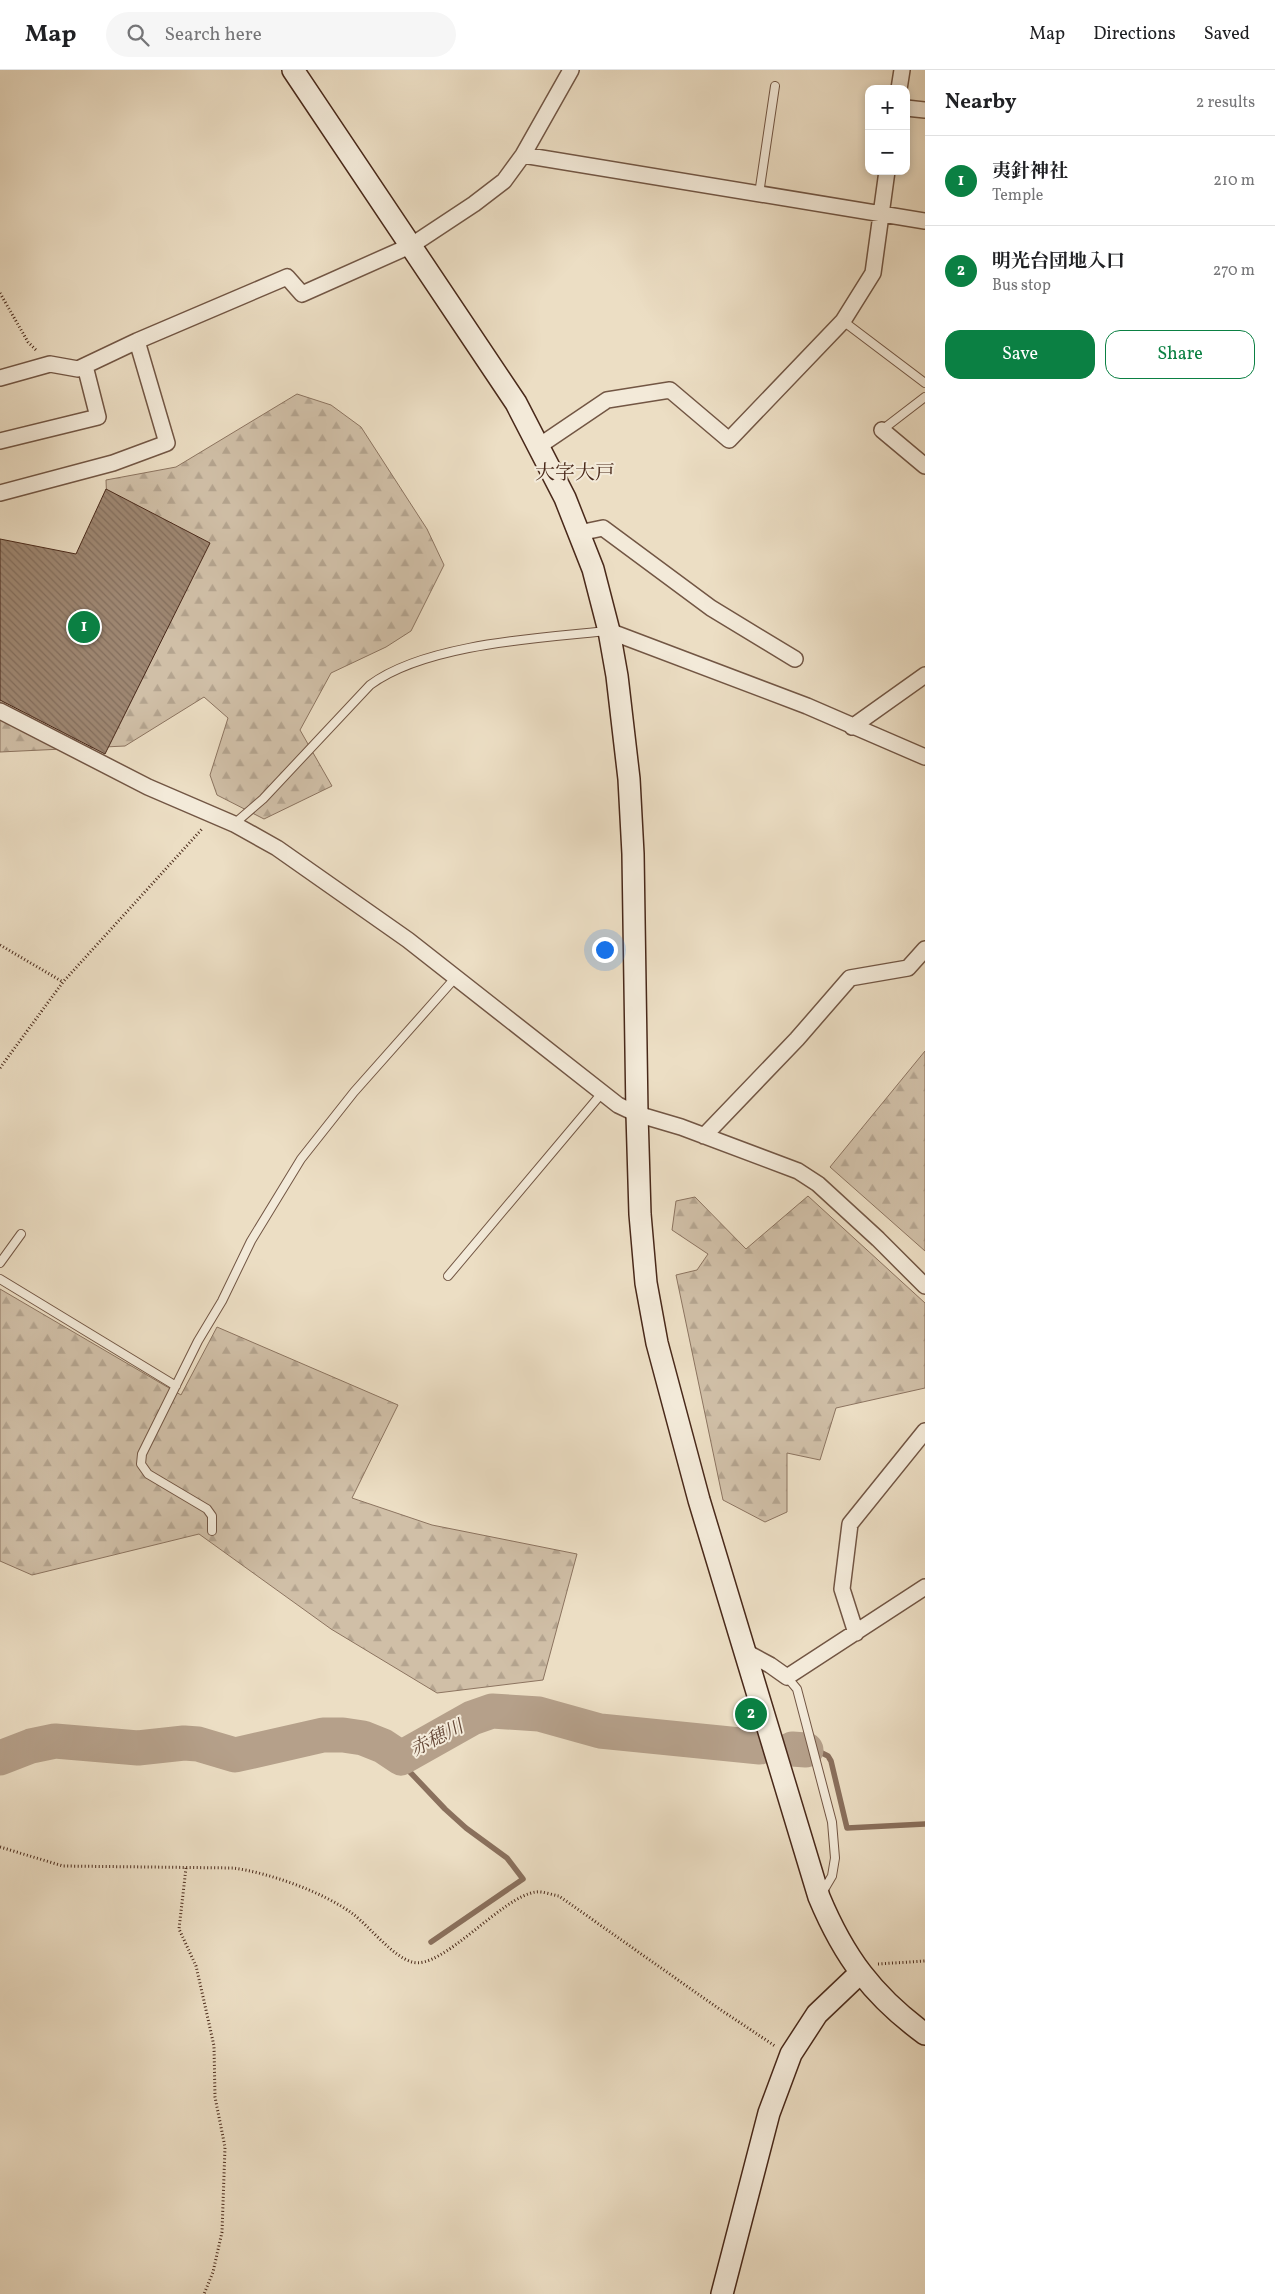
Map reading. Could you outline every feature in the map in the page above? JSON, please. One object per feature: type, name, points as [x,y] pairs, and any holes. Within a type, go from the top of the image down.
[{"type":"street","points":[[293,70],[498,375],[540,446],[593,569],[608,631],[624,726],[629,779],[633,854],[636,1114],[640,1214],[646,1282],[657,1343],[699,1500],[819,1897],[841,1944],[859,1974],[900,2016],[925,2034]]},
{"type":"street","points":[[0,378],[50,364],[78,369],[137,341],[287,277],[302,294],[412,245],[474,204],[504,181],[523,156],[572,70]]},
{"type":"street","points":[[900,85],[902,70]]},
{"type":"street","points":[[910,108],[925,110]]},
{"type":"street","points":[[523,156],[925,221]]},
{"type":"street","points":[[540,446],[607,400],[670,390],[729,440],[843,321],[873,273],[886,175]]},
{"type":"street","points":[[0,493],[113,463],[166,443],[137,341]]},
{"type":"street","points":[[0,441],[98,417],[85,366]]},
{"type":"street","points":[[882,430],[925,466]]},
{"type":"street","points":[[579,533],[602,528],[711,608],[795,659]]},
{"type":"street","points":[[608,631],[807,706],[925,757]]},
{"type":"street","points":[[852,727],[925,675]]},
{"type":"street","points":[[0,711],[148,787],[213,814],[277,848],[341,892],[456,977],[618,1106],[798,1171],[818,1184],[878,1239],[925,1286]]},
{"type":"street","points":[[704,1136],[798,1039],[850,978],[908,968],[925,949]]},
{"type":"street","points":[[856,1633],[842,1589],[850,1524],[925,1431]]},
{"type":"street","points":[[746,1652],[787,1677],[925,1587]]},
{"type":"street","points":[[722,2294],[769,2113],[791,2054],[817,2014],[859,1974]]},
{"type":"lane","points":[[759,194],[775,86]]},
{"type":"lane","points":[[843,321],[925,383]]},
{"type":"lane","points":[[882,430],[925,397]]},
{"type":"lane","points":[[234,824],[263,799],[370,685],[386,673],[415,662],[492,645],[519,640],[608,631]]},
{"type":"lane","points":[[212,1531],[212,1516],[207,1509],[148,1474],[141,1464],[142,1454],[251,1241],[300,1159],[354,1092],[456,977]]},
{"type":"lane","points":[[448,1276],[602,1093]]},
{"type":"lane","points":[[0,1263],[21,1234]]},
{"type":"lane","points":[[0,1279],[176,1386]]},
{"type":"lane","points":[[787,1677],[797,1689],[832,1822],[836,1858],[832,1876],[819,1897]]},
{"type":"path","points":[[0,292],[28,342],[50,364]]},
{"type":"path","points":[[0,1068],[63,982],[191,842],[213,814]]},
{"type":"path","points":[[0,944],[63,982]]},
{"type":"path","points":[[0,1847],[63,1866],[233,1868],[261,1872],[331,1900],[353,1914],[400,1955],[413,1963],[434,1959],[514,1901],[536,1892],[559,1896],[769,2043],[791,2054]]},
{"type":"path","points":[[186,1868],[179,1929],[196,1966],[214,2046],[215,2096],[225,2147],[222,2232],[213,2272],[204,2294]]},
{"type":"path","points":[[859,1974],[877,1964],[925,1961]]},
{"type":"green space","points":[[297,394],[331,405],[361,427],[427,529],[444,565],[411,631],[386,647],[331,673],[300,730],[332,786],[264,819],[217,795],[210,775],[228,718],[204,697],[125,746],[0,752],[0,542],[85,564],[108,533],[106,480],[176,467]]},
{"type":"green space","points":[[925,1051],[925,1251],[830,1167]]},
{"type":"green space","points":[[808,1196],[925,1303],[925,1388],[836,1408],[820,1460],[787,1453],[787,1512],[765,1522],[723,1500],[676,1275],[697,1270],[708,1254],[672,1230],[676,1201],[695,1197],[746,1249]]},
{"type":"green space","points":[[0,1289],[181,1395],[217,1327],[398,1405],[352,1498],[432,1525],[577,1554],[543,1680],[437,1693],[331,1629],[199,1534],[32,1575],[0,1561]]},
{"type":"building","points":[[106,489],[210,543],[105,754],[0,700],[0,539],[76,554]]},
{"type":"waterway","name":"赤穂川","points":[[0,1758],[31,1746],[55,1741],[138,1748],[184,1743],[198,1744],[235,1755],[323,1735],[363,1738],[383,1746],[401,1758],[472,1718],[492,1711],[539,1714],[600,1731],[760,1747]]},
{"type":"waterway","name":"赤穂川","points":[[792,1749],[806,1750]]},
{"type":"waterway","name":"赤穂川","points":[[822,1753],[828,1756],[831,1761],[847,1828],[925,1824]]},
{"type":"waterway","points":[[401,1758],[409,1771],[445,1809],[466,1828],[507,1858],[523,1879],[431,1942]]},
{"type":"place","name":"夷針神社","points":[[84,627]]},
{"type":"place","name":"明光台団地入口","points":[[751,1714]]},
{"type":"district","name":"大字大戸","points":[[575,474]]}]
